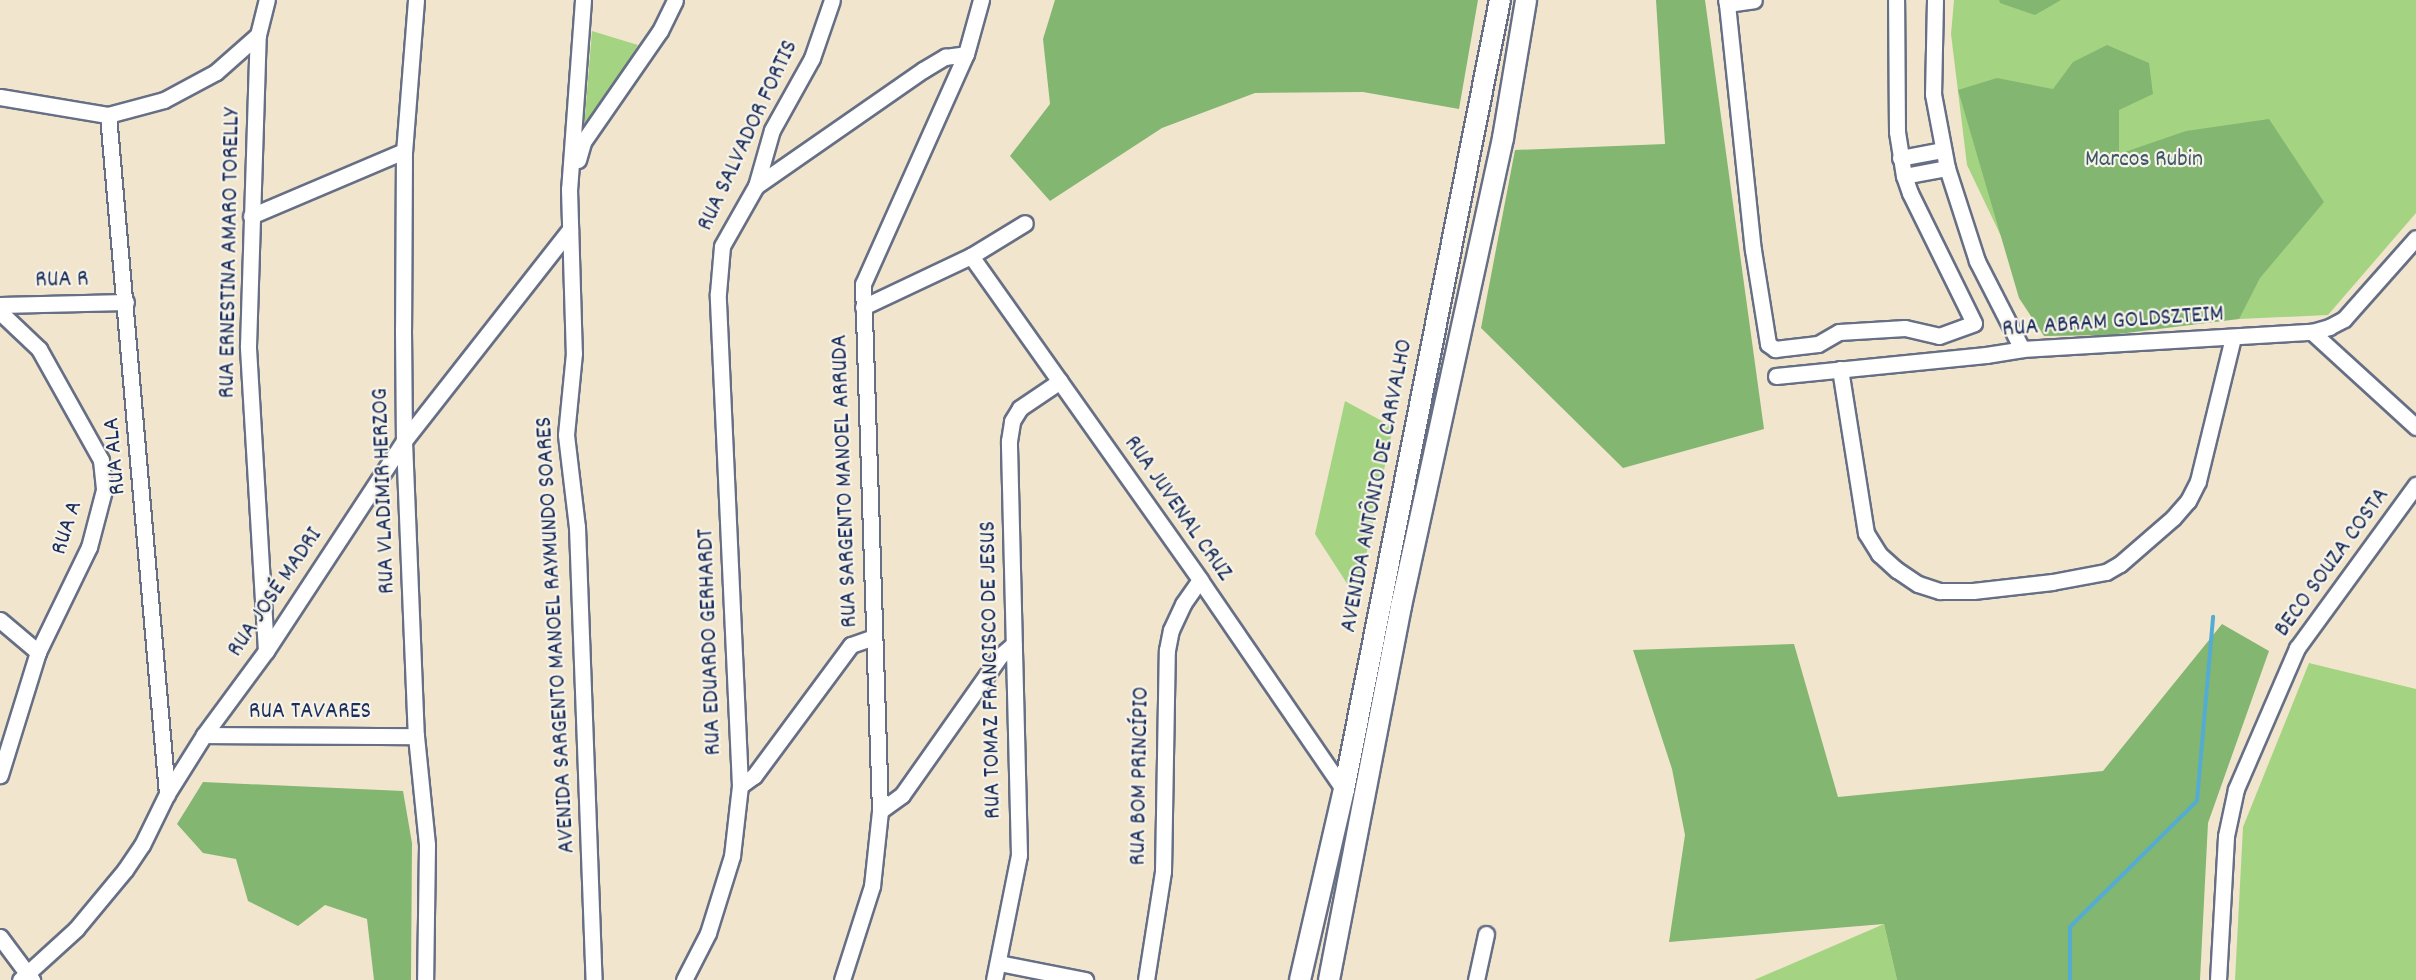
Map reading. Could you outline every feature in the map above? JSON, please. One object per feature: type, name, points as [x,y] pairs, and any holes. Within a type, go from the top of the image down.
[{"type":"main road","name":"AVENIDA ANTÔNIO DE CARVALHO","points":[[1300,980],[1344,790],[1467,156],[1500,0]]},
{"type":"main road","name":"AVENIDA ANTÔNIO DE CARVALHO","points":[[1329,980],[1401,606],[1503,138],[1526,0]]},
{"type":"main road","points":[[1472,132],[1503,138]]},
{"type":"main road","points":[[1467,156],[1498,162]]},
{"type":"street","name":"RUA ERNESTINA AMARO TORELLY","points":[[266,651],[248,346],[258,34],[267,0]]},
{"type":"street","name":"RUA VLADIMIR HERZOG","points":[[416,0],[404,152],[404,441],[416,736],[427,845],[425,980]]},
{"type":"street","name":"AVENIDA SARGENTO MANOEL RAYMUNDO SOARES","points":[[583,0],[570,189],[574,353],[566,435],[577,527],[594,980]]},
{"type":"street","points":[[570,189],[583,142],[660,32],[675,0]]},
{"type":"street","name":"RUA SALVADOR FORTIS","points":[[718,293],[722,246],[756,186],[772,130],[812,58],[832,0]]},
{"type":"street","name":"RUA SARGENTO MANOEL ARRUDA","points":[[842,980],[872,886],[880,811],[863,285],[966,54],[981,0]]},
{"type":"street","points":[[1754,0],[1726,2],[1753,250],[1770,347],[1775,349],[1816,344],[1839,332],[1905,328],[1939,336],[1974,323],[1910,193],[1904,176],[1897,132],[1896,0]]},
{"type":"street","points":[[1935,0],[1933,94],[1947,168],[1977,261],[2022,349]]},
{"type":"street","points":[[0,97],[108,115],[164,100],[216,72],[258,34]]},
{"type":"street","points":[[756,186],[923,70],[945,57],[966,54]]},
{"type":"street","name":"RUA ALA","points":[[108,115],[167,794]]},
{"type":"street","points":[[1900,158],[1943,150]]},
{"type":"street","points":[[251,216],[404,152]]},
{"type":"street","points":[[1904,176],[1947,168]]},
{"type":"street","points":[[863,307],[971,256],[1024,223]]},
{"type":"street","name":"RUA JOSÉ MADRI","points":[[27,978],[76,929],[125,870],[142,845],[167,794],[204,735],[266,651],[404,441],[570,229]]},
{"type":"street","name":"RUA ABRAM GOLDSZTEIM","points":[[1776,376],[1986,355],[2022,349],[2312,332],[2344,319],[2416,238]]},
{"type":"street","name":"RUA JUVENAL CRUZ","points":[[971,256],[1200,580],[1344,790]]},
{"type":"street","name":"RUA EDUARDO GERHARDT","points":[[684,980],[708,933],[732,856],[740,786],[718,293]]},
{"type":"street","name":"RUA R","points":[[0,305],[126,302]]},
{"type":"street","name":"RUA A","points":[[0,312],[39,349],[101,460],[104,490],[89,547],[38,652],[0,775]]},
{"type":"street","points":[[2312,332],[2416,427]]},
{"type":"street","points":[[1840,369],[1866,533],[1891,565],[1918,584],[1940,591],[1973,591],[2052,582],[2106,572],[2120,564],[2173,518],[2188,501],[2199,481],[2233,337]]},
{"type":"street","name":"RUA TOMAZ FRANCISCO DE JESUS","points":[[994,980],[1019,855],[1009,441],[1012,422],[1020,408],[1060,381]]},
{"type":"street","name":"BECO SOUZA COSTA","points":[[2218,980],[2226,836],[2236,789],[2296,648],[2416,485]]},
{"type":"street","name":"RUA BOM PRINCÍPIO","points":[[1146,980],[1163,871],[1167,650],[1171,630],[1183,604],[1200,580]]},
{"type":"street","points":[[0,620],[38,652]]},
{"type":"street","points":[[740,786],[754,776],[851,645],[874,637]]},
{"type":"street","points":[[880,811],[902,795],[1000,656],[1014,644]]},
{"type":"street","name":"RUA TAVARES","points":[[204,735],[416,736]]},
{"type":"street","points":[[1476,980],[1486,934]]},
{"type":"street","points":[[0,937],[27,978]]},
{"type":"street","points":[[999,963],[1085,980]]},
{"type":"green space","points":[[1055,0],[1478,0],[1459,109],[1363,92],[1255,93],[1162,128],[1050,201],[1010,156],[1050,104],[1043,39]]},
{"type":"green space","points":[[1656,0],[1705,0],[1764,429],[1623,468],[1481,328],[1515,150],[1665,144]]},
{"type":"green space","name":"Marcos Rubin","points":[[1954,0],[2416,0],[2416,213],[2328,315],[2045,328],[1967,165],[1951,34]]},
{"type":"green space","points":[[1999,0],[2061,0],[2035,15],[2000,3]]},
{"type":"green space","points":[[592,31],[638,45],[583,140]]},
{"type":"green space","points":[[2107,45],[2149,63],[2153,94],[2119,110],[2119,154],[2186,131],[2269,119],[2324,202],[2260,278],[2239,319],[2110,335],[2044,336],[2019,298],[1958,90],[1997,78],[2053,89],[2073,62]]},
{"type":"green space","points":[[1345,401],[1393,427],[1357,599],[1315,534]]},
{"type":"green space","points":[[2222,624],[2269,651],[2208,823],[2200,980],[1897,980],[1884,924],[1669,942],[1685,835],[1672,769],[1633,650],[1794,644],[1838,797],[2103,771]]},
{"type":"green space","points":[[2309,663],[2416,689],[2416,980],[2235,980],[2243,827]]},
{"type":"green space","points":[[203,782],[403,791],[412,843],[411,980],[374,980],[367,919],[325,905],[298,926],[248,901],[236,859],[203,853],[177,824]]},
{"type":"green space","points":[[1884,924],[1897,980],[1754,980]]},
{"type":"waterway","points":[[2070,980],[2070,927],[2197,801],[2213,617]]}]
